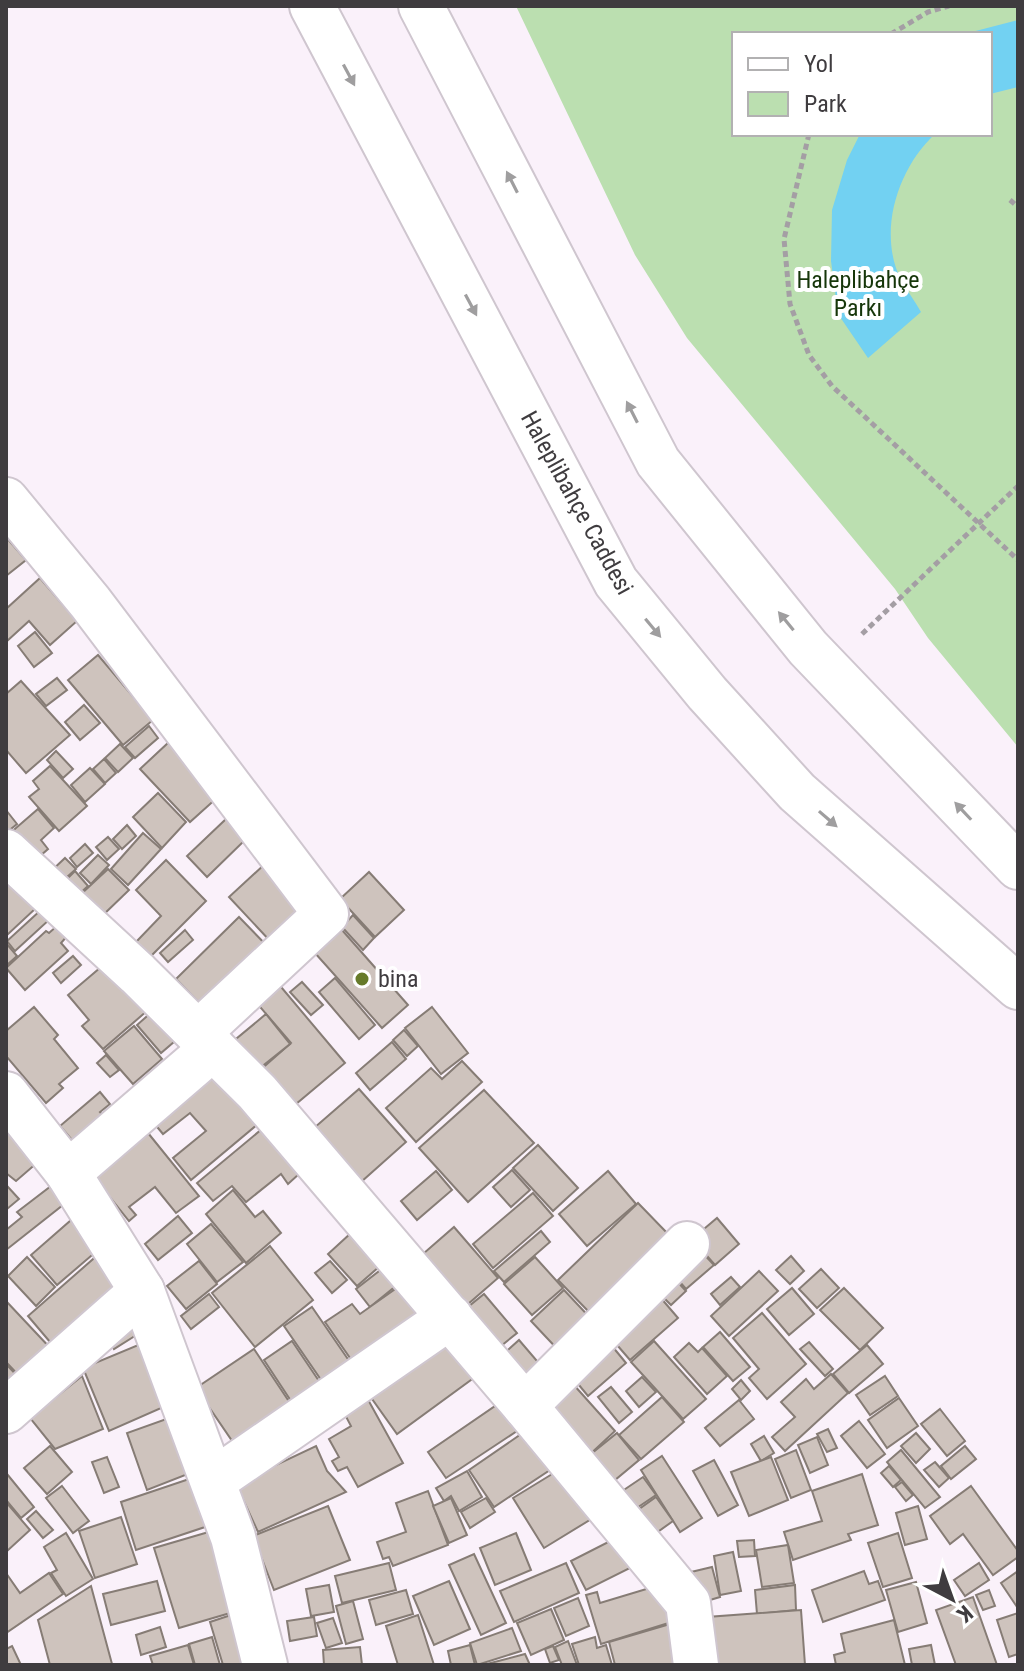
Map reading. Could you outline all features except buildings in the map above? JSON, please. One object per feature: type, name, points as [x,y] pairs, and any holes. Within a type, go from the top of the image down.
[{"type":"street","name":"Haleplibahçe Caddesi","points":[[312,6],[616,582],[707,693],[797,792],[1018,987]]},
{"type":"street","points":[[421,6],[658,462],[808,648],[1018,867]]},
{"type":"street","points":[[6,500],[90,602],[326,914],[205,1040],[68,1173]]},
{"type":"street","points":[[6,852],[257,1092],[450,1317],[688,1603],[696,1665]]},
{"type":"street","points":[[6,1094],[68,1173],[142,1291],[233,1537],[265,1665]]},
{"type":"street","points":[[525,1406],[687,1244]]},
{"type":"street","points":[[6,1411],[142,1291]]},
{"type":"street","points":[[213,1481],[450,1317]]},
{"type":"path","points":[[894,32],[928,12],[949,6]]},
{"type":"path","points":[[809,136],[784,239],[790,304],[809,355],[832,386],[1018,560]]},
{"type":"path","points":[[1010,200],[1018,207]]},
{"type":"path","points":[[828,668],[1018,486]]},
{"type":"green space","name":"Haleplibahçe Parkı","points":[[516,6],[1018,6],[1018,747],[928,638],[895,589],[687,338],[635,255]]},
{"type":"water","points":[[1018,20],[1018,87],[992,94],[992,32],[972,32]]},
{"type":"water","points":[[859,136],[933,136],[911,164],[902,182],[891,222],[894,261],[901,280],[921,312],[868,358],[838,314],[831,261],[832,210],[847,160]]},
{"type":"place","name":"bina","points":[[362,979]]}]
